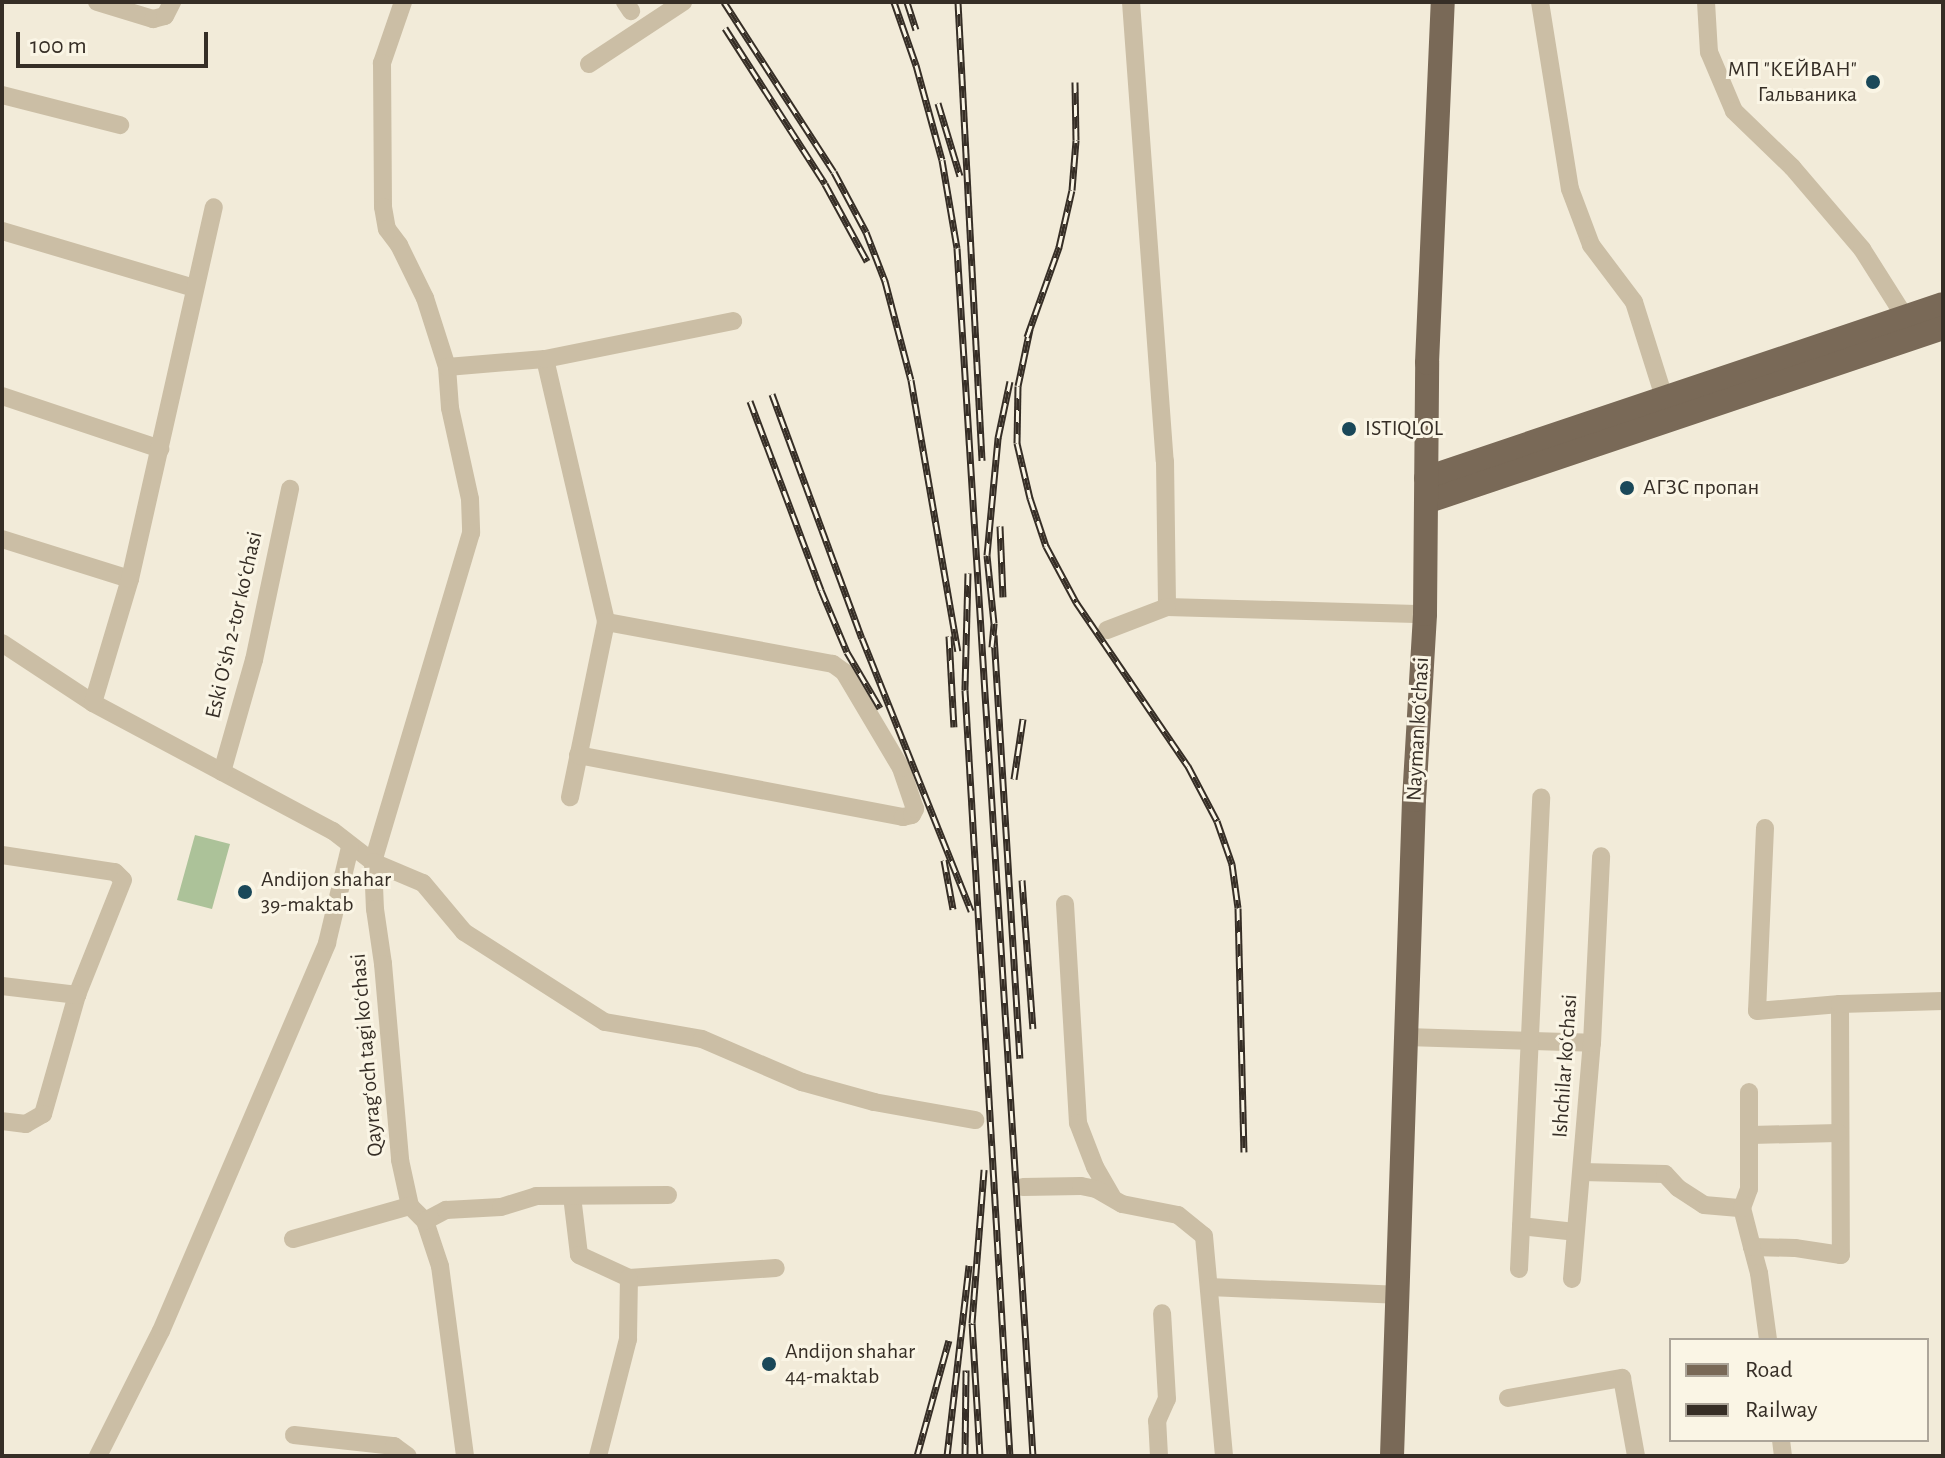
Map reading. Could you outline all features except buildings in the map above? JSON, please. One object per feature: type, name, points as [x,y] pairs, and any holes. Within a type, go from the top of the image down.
[{"type":"main road","name":"Nayman koʻchasi","points":[[1392,1456],[1406,1037],[1425,614],[1427,363],[1443,2]]},
{"type":"main road","points":[[1426,478],[1943,304]]},
{"type":"main road","points":[[1426,502],[1943,328]]},
{"type":"street","points":[[97,2],[153,19],[165,16],[172,2]]},
{"type":"street","name":"Qayragʻoch tagi koʻchasi","points":[[403,2],[382,63],[383,207],[387,229],[399,245],[425,298],[447,367],[450,408],[470,499],[471,533],[373,862],[397,1132],[410,1206]]},
{"type":"street","points":[[589,64],[683,2]]},
{"type":"street","points":[[1131,2],[1165,461],[1167,607]]},
{"type":"street","points":[[1540,2],[1570,189],[1591,245],[1634,302],[1664,397]]},
{"type":"street","points":[[1706,2],[1709,52],[1734,111],[1792,167],[1862,249],[1905,317]]},
{"type":"street","points":[[2,95],[120,125]]},
{"type":"street","points":[[93,703],[130,579],[214,207]]},
{"type":"street","points":[[2,231],[194,288]]},
{"type":"street","points":[[447,367],[545,359],[733,321]]},
{"type":"street","points":[[545,359],[606,622],[570,797]]},
{"type":"street","points":[[2,396],[160,449]]},
{"type":"street","name":"Eski Oʻsh 2-tor koʻchasi","points":[[222,772],[254,660],[290,489]]},
{"type":"street","points":[[2,539],[130,579]]},
{"type":"street","points":[[1107,630],[1167,607],[1425,614]]},
{"type":"street","points":[[578,755],[903,817],[912,815],[915,809],[901,768],[844,672],[833,664],[606,622]]},
{"type":"street","points":[[2,643],[93,703],[333,831],[373,862],[423,883],[464,932],[605,1022],[702,1039],[802,1082],[860,1098],[975,1120]]},
{"type":"street","points":[[1519,1269],[1541,798]]},
{"type":"street","points":[[1765,828],[1757,1011],[1840,1004],[1943,1001]]},
{"type":"street","name":"Qayragʻoch tagi koʻchasi","points":[[98,1456],[161,1331],[327,943],[350,847]]},
{"type":"street","points":[[2,855],[115,872],[123,877],[77,995],[43,1114],[26,1124],[2,1121]]},
{"type":"street","name":"Ishchilar koʻchasi","points":[[1572,1279],[1592,1043],[1601,856]]},
{"type":"street","points":[[1065,904],[1078,1123],[1095,1167],[1112,1197]]},
{"type":"street","points":[[2,986],[77,995]]},
{"type":"street","points":[[1752,1247],[1795,1248],[1841,1255],[1838,1133],[1840,1004]]},
{"type":"street","points":[[1406,1037],[1592,1043]]},
{"type":"street","points":[[1749,1092],[1749,1189],[1742,1208],[1759,1273],[1768,1338]]},
{"type":"street","points":[[1751,1135],[1838,1133]]},
{"type":"street","points":[[1582,1172],[1665,1174],[1678,1188],[1704,1205],[1742,1208]]},
{"type":"street","points":[[1023,1187],[1081,1186],[1122,1204],[1178,1215],[1204,1236],[1224,1456]]},
{"type":"street","points":[[425,1221],[446,1210],[501,1207],[536,1196],[668,1195]]},
{"type":"street","points":[[572,1196],[579,1255],[629,1278],[776,1268]]},
{"type":"street","points":[[293,1239],[410,1206],[425,1221],[440,1266],[465,1456]]},
{"type":"street","points":[[1521,1226],[1575,1232]]},
{"type":"street","points":[[598,1456],[628,1339],[629,1278]]},
{"type":"street","points":[[1209,1287],[1396,1295]]},
{"type":"street","points":[[1159,1456],[1157,1421],[1167,1399],[1162,1313]]},
{"type":"street","points":[[1508,1398],[1622,1378],[1636,1456]]},
{"type":"street","points":[[294,1435],[394,1446],[408,1456]]},
{"type":"green space","points":[[195,835],[230,844],[212,909],[177,900]]},
{"type":"railway","points":[[724,2],[834,172],[866,232],[885,281],[911,380],[958,651]]},
{"type":"railway","points":[[894,2],[916,65],[942,160],[957,248],[1033,1456]]},
{"type":"railway","points":[[907,2],[916,30]]},
{"type":"railway","points":[[958,2],[982,460]]},
{"type":"railway","points":[[725,28],[825,184],[867,261]]},
{"type":"railway","points":[[1027,337],[1059,247],[1072,190],[1076,140],[1075,82]]},
{"type":"railway","points":[[938,103],[960,176]]},
{"type":"railway","points":[[1030,329],[1018,386],[1017,443],[1046,546],[1076,602],[1188,766],[1217,821],[1232,864],[1238,908],[1244,1152]]},
{"type":"railway","points":[[992,647],[994,623],[987,555],[998,438],[1010,381]]},
{"type":"railway","points":[[772,394],[862,638],[971,911]]},
{"type":"railway","points":[[750,401],[847,652],[880,708]]},
{"type":"railway","points":[[1000,526],[1003,597]]},
{"type":"railway","points":[[968,573],[965,690],[1010,1456]]},
{"type":"railway","points":[[994,635],[1020,1058]]},
{"type":"railway","points":[[949,636],[954,727]]},
{"type":"railway","points":[[1014,779],[1023,719]]},
{"type":"railway","points":[[944,860],[953,909]]},
{"type":"railway","points":[[1022,880],[1033,1029]]},
{"type":"railway","points":[[980,1456],[972,1323],[984,1169]]},
{"type":"railway","points":[[947,1456],[969,1265]]},
{"type":"railway","points":[[917,1456],[949,1340]]},
{"type":"railway","points":[[965,1456],[966,1370]]},
{"type":"place","name":"МП \"КЕЙВАН\" Гальваника","points":[[1873,82]]},
{"type":"place","name":"ISTIQLOL","points":[[1349,429]]},
{"type":"place","name":"АГЗС пропан","points":[[1627,488]]},
{"type":"place","name":"Andijon shahar 39-maktab","points":[[245,892]]},
{"type":"place","name":"Andijon shahar 44-maktab","points":[[769,1364]]}]
